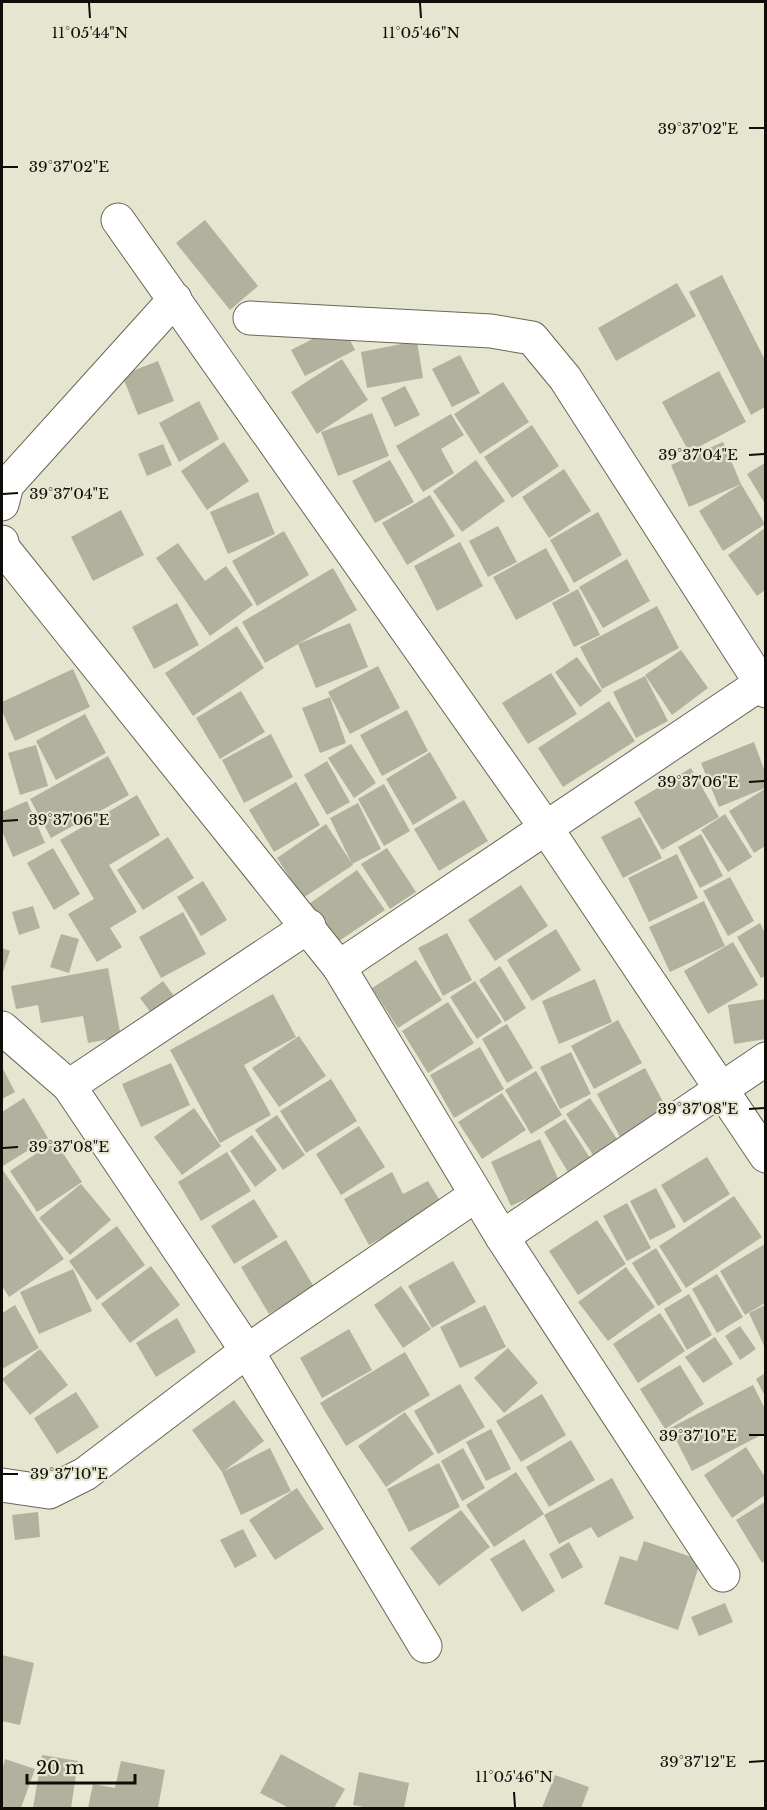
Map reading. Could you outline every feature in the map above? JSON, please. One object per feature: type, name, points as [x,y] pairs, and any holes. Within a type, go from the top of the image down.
[{"type":"street","points":[[118,220],[546,828],[765,1156]]},
{"type":"street","points":[[2,504],[7,485],[175,299]]},
{"type":"street","points":[[250,318],[491,330],[532,338],[565,378],[764,685],[339,967]]},
{"type":"street","points":[[2,542],[10,558],[309,926],[339,967],[502,1238],[723,1575]]},
{"type":"street","points":[[69,1086],[309,926]]},
{"type":"street","points":[[2,1028],[69,1086],[247,1351],[425,1646]]},
{"type":"street","points":[[502,1238],[765,1059]]},
{"type":"street","points":[[2,1485],[49,1492],[85,1474],[247,1351],[476,1195]]},
{"type":"building","points":[[205,220],[258,286],[230,310],[176,243]]},
{"type":"building","points":[[722,275],[765,360],[765,407],[751,415],[689,292]]},
{"type":"building","points":[[677,283],[696,316],[616,361],[598,328]]},
{"type":"building","points":[[342,324],[355,350],[305,376],[291,350]]},
{"type":"building","points":[[417,341],[423,378],[367,388],[361,352]]},
{"type":"building","points":[[460,355],[480,393],[452,407],[432,369]]},
{"type":"building","points":[[342,359],[368,400],[317,434],[291,392]]},
{"type":"building","points":[[158,361],[174,401],[138,415],[122,375]]},
{"type":"building","points":[[719,371],[746,422],[689,452],[662,402]]},
{"type":"building","points":[[503,382],[529,422],[480,454],[454,414]]},
{"type":"building","points":[[405,386],[420,415],[395,427],[381,398]]},
{"type":"building","points":[[199,401],[219,439],[179,462],[159,423]]},
{"type":"building","points":[[372,413],[389,456],[338,476],[321,432]]},
{"type":"building","points":[[451,414],[464,435],[441,449],[454,473],[423,492],[396,446]]},
{"type":"building","points":[[532,425],[559,466],[512,498],[484,457]]},
{"type":"building","points":[[224,442],[249,481],[207,510],[181,471]]},
{"type":"building","points":[[723,442],[741,484],[689,507],[671,465]]},
{"type":"building","points":[[163,444],[172,465],[147,476],[138,454]]},
{"type":"building","points":[[390,460],[414,502],[375,523],[352,481]]},
{"type":"building","points":[[476,460],[505,501],[462,532],[433,491]]},
{"type":"building","points":[[765,463],[765,504],[747,474]]},
{"type":"building","points":[[564,469],[591,511],[549,538],[522,497]]},
{"type":"building","points":[[741,484],[765,524],[723,551],[699,511]]},
{"type":"building","points":[[258,492],[275,534],[228,554],[210,512]]},
{"type":"building","points":[[430,495],[455,536],[407,565],[382,523]]},
{"type":"building","points":[[121,510],[144,555],[93,581],[71,537]]},
{"type":"building","points":[[598,512],[622,555],[574,583],[550,540]]},
{"type":"building","points":[[498,526],[517,562],[488,577],[469,541]]},
{"type":"building","points":[[765,528],[765,590],[757,596],[728,555]]},
{"type":"building","points":[[284,531],[309,575],[257,606],[232,561]]},
{"type":"building","points":[[460,542],[483,586],[437,611],[414,566]]},
{"type":"building","points":[[178,543],[205,581],[226,566],[253,605],[210,636],[156,558]]},
{"type":"building","points":[[546,548],[570,591],[516,620],[493,577]]},
{"type":"building","points":[[627,559],[650,601],[603,628],[579,587]]},
{"type":"building","points":[[333,568],[357,610],[265,663],[242,622]]},
{"type":"building","points":[[578,589],[600,635],[574,647],[552,603]]},
{"type":"building","points":[[177,603],[199,645],[154,669],[132,627]]},
{"type":"building","points":[[657,606],[679,648],[602,689],[580,647]]},
{"type":"building","points":[[350,623],[368,667],[316,688],[298,644]]},
{"type":"building","points":[[237,626],[264,668],[193,716],[165,673]]},
{"type":"building","points":[[681,650],[708,688],[672,715],[645,675]]},
{"type":"building","points":[[577,657],[602,691],[580,707],[555,672]]},
{"type":"building","points":[[378,666],[400,708],[350,734],[328,692]]},
{"type":"building","points":[[73,669],[90,707],[15,741],[2,711],[2,702]]},
{"type":"building","points":[[551,673],[577,714],[528,744],[502,703]]},
{"type":"building","points":[[645,676],[668,721],[636,738],[613,692]]},
{"type":"building","points":[[241,691],[265,732],[220,759],[196,718]]},
{"type":"building","points":[[330,697],[346,743],[320,753],[302,708]]},
{"type":"building","points":[[609,701],[635,741],[563,787],[538,748]]},
{"type":"building","points":[[407,710],[428,751],[382,776],[360,735]]},
{"type":"building","points":[[85,714],[106,753],[56,780],[36,741]]},
{"type":"building","points":[[271,734],[293,777],[244,803],[222,760]]},
{"type":"building","points":[[754,742],[765,772],[765,788],[719,807],[701,763]]},
{"type":"building","points":[[351,744],[376,783],[354,798],[328,758]]},
{"type":"building","points":[[36,745],[48,786],[20,795],[8,753]]},
{"type":"building","points":[[430,752],[457,798],[413,825],[386,779]]},
{"type":"building","points":[[108,756],[129,795],[51,838],[30,799]]},
{"type":"building","points":[[327,761],[350,802],[327,815],[304,775]]},
{"type":"building","points":[[691,768],[719,817],[662,850],[634,802]]},
{"type":"building","points":[[296,782],[320,825],[274,852],[249,810]]},
{"type":"building","points":[[384,784],[410,831],[384,846],[358,799]]},
{"type":"building","points":[[765,789],[765,846],[754,853],[729,811]]},
{"type":"building","points":[[137,795],[160,835],[109,865],[137,912],[110,928],[122,947],[97,962],[68,914],[94,899],[60,840]]},
{"type":"building","points":[[464,800],[488,841],[439,871],[414,829]]},
{"type":"building","points":[[27,801],[45,843],[13,857],[2,831],[2,812]]},
{"type":"building","points":[[358,803],[381,849],[352,864],[330,818]]},
{"type":"building","points":[[725,814],[752,857],[728,872],[701,830]]},
{"type":"building","points":[[640,817],[662,858],[623,878],[601,837]]},
{"type":"building","points":[[326,824],[353,865],[303,898],[277,858]]},
{"type":"building","points":[[701,834],[723,876],[700,888],[678,847]]},
{"type":"building","points":[[168,837],[194,878],[143,910],[117,870]]},
{"type":"building","points":[[53,848],[80,894],[54,910],[27,863]]},
{"type":"building","points":[[387,848],[416,892],[390,909],[361,864]]},
{"type":"building","points":[[677,854],[698,898],[649,922],[628,878]]},
{"type":"building","points":[[357,870],[385,910],[333,945],[306,906]]},
{"type":"building","points":[[730,877],[754,921],[728,936],[703,891]]},
{"type":"building","points":[[203,881],[227,920],[201,936],[177,897]]},
{"type":"building","points":[[521,885],[548,926],[495,961],[468,920]]},
{"type":"building","points":[[704,901],[725,946],[670,972],[649,927]]},
{"type":"building","points":[[33,906],[40,928],[19,935],[12,912]]},
{"type":"building","points":[[183,912],[206,954],[161,978],[139,937]]},
{"type":"building","points":[[760,923],[765,933],[765,976],[761,978],[737,937]]},
{"type":"building","points":[[556,929],[581,970],[532,1001],[507,960]]},
{"type":"building","points":[[447,933],[472,980],[443,996],[418,948]]},
{"type":"building","points":[[61,934],[79,939],[69,973],[50,967]]},
{"type":"building","points":[[733,942],[758,985],[708,1014],[684,971]]},
{"type":"building","points":[[2,948],[10,951],[2,975]]},
{"type":"building","points":[[416,960],[442,1000],[398,1028],[372,988]]},
{"type":"building","points":[[500,966],[526,1008],[505,1022],[479,980]]},
{"type":"building","points":[[108,968],[121,1037],[88,1043],[83,1016],[41,1023],[38,1005],[16,1009],[11,986]]},
{"type":"building","points":[[595,979],[612,1022],[559,1044],[542,1001]]},
{"type":"building","points":[[163,981],[177,1000],[154,1017],[140,998]]},
{"type":"building","points":[[475,981],[502,1022],[477,1039],[450,997]]},
{"type":"building","points":[[273,994],[296,1037],[244,1065],[271,1115],[220,1143],[170,1050]]},
{"type":"building","points":[[765,999],[765,1039],[734,1044],[728,1005]]},
{"type":"building","points":[[448,1002],[474,1043],[428,1073],[402,1031]]},
{"type":"building","points":[[618,1020],[642,1063],[594,1089],[571,1046]]},
{"type":"building","points":[[507,1024],[533,1068],[507,1083],[482,1039]]},
{"type":"building","points":[[299,1036],[326,1076],[279,1107],[252,1068]]},
{"type":"building","points":[[480,1047],[504,1089],[454,1118],[430,1075]]},
{"type":"building","points":[[571,1052],[591,1094],[560,1109],[540,1067]]},
{"type":"building","points":[[171,1063],[190,1105],[141,1127],[122,1084]]},
{"type":"building","points":[[2,1067],[15,1092],[2,1099]]},
{"type":"building","points":[[645,1068],[668,1111],[620,1137],[597,1094]]},
{"type":"building","points":[[536,1071],[562,1115],[531,1134],[505,1090]]},
{"type":"building","points":[[331,1079],[357,1121],[306,1153],[280,1111]]},
{"type":"building","points":[[502,1093],[526,1130],[482,1159],[458,1122]]},
{"type":"building","points":[[24,1098],[48,1138],[3,1166],[2,1112]]},
{"type":"building","points":[[590,1098],[619,1142],[595,1158],[566,1114]]},
{"type":"building","points":[[194,1108],[221,1146],[182,1175],[154,1137]]},
{"type":"building","points":[[277,1115],[305,1155],[283,1170],[255,1130]]},
{"type":"building","points":[[565,1119],[590,1158],[568,1172],[544,1132]]},
{"type":"building","points":[[359,1126],[385,1167],[341,1195],[316,1154]]},
{"type":"building","points":[[252,1135],[277,1170],[255,1187],[230,1151]]},
{"type":"building","points":[[540,1139],[560,1183],[511,1206],[491,1162]]},
{"type":"building","points":[[55,1141],[82,1182],[37,1212],[10,1171]]},
{"type":"building","points":[[227,1152],[251,1191],[201,1221],[178,1182]]},
{"type":"building","points":[[707,1157],[730,1194],[684,1223],[661,1185]]},
{"type":"building","points":[[2,1169],[64,1259],[9,1297],[2,1286]]},
{"type":"building","points":[[392,1172],[403,1194],[428,1181],[442,1204],[369,1245],[344,1199]]},
{"type":"building","points":[[81,1184],[111,1220],[70,1255],[39,1218]]},
{"type":"building","points":[[656,1188],[676,1227],[650,1240],[630,1201]]},
{"type":"building","points":[[734,1196],[762,1237],[686,1288],[659,1246]]},
{"type":"building","points":[[254,1199],[278,1237],[234,1264],[211,1226]]},
{"type":"building","points":[[627,1203],[651,1248],[627,1261],[603,1216]]},
{"type":"building","points":[[597,1220],[626,1264],[578,1295],[549,1251]]},
{"type":"building","points":[[117,1226],[145,1265],[97,1300],[69,1261]]},
{"type":"building","points":[[286,1240],[314,1287],[269,1314],[241,1267]]},
{"type":"building","points":[[765,1244],[765,1303],[745,1315],[720,1271]]},
{"type":"building","points":[[656,1248],[682,1291],[658,1306],[632,1263]]},
{"type":"building","points":[[453,1261],[476,1302],[432,1328],[408,1286]]},
{"type":"building","points":[[151,1266],[180,1305],[130,1343],[101,1304]]},
{"type":"building","points":[[626,1267],[655,1307],[608,1341],[578,1302]]},
{"type":"building","points":[[73,1269],[92,1311],[39,1334],[20,1292]]},
{"type":"building","points":[[717,1274],[743,1317],[717,1333],[692,1289]]},
{"type":"building","points":[[401,1286],[431,1329],[403,1348],[374,1305]]},
{"type":"building","points":[[689,1294],[712,1335],[687,1350],[664,1309]]},
{"type":"building","points":[[15,1305],[39,1348],[2,1369],[2,1313]]},
{"type":"building","points":[[485,1305],[506,1347],[460,1368],[440,1327]]},
{"type":"building","points":[[765,1305],[765,1348],[749,1313]]},
{"type":"building","points":[[660,1313],[685,1351],[638,1383],[613,1344]]},
{"type":"building","points":[[177,1318],[196,1352],[156,1377],[136,1343]]},
{"type":"building","points":[[740,1326],[756,1349],[740,1360],[725,1336]]},
{"type":"building","points":[[349,1329],[372,1370],[322,1398],[300,1358]]},
{"type":"building","points":[[715,1337],[733,1364],[703,1383],[685,1357]]},
{"type":"building","points":[[508,1348],[538,1383],[504,1413],[474,1378]]},
{"type":"building","points":[[40,1349],[68,1385],[30,1415],[2,1379]]},
{"type":"building","points":[[405,1352],[430,1395],[346,1446],[320,1403]]},
{"type":"building","points":[[680,1365],[704,1404],[665,1429],[640,1389]]},
{"type":"building","points":[[765,1373],[765,1396],[756,1379]]},
{"type":"building","points":[[460,1384],[485,1427],[438,1454],[414,1411]]},
{"type":"building","points":[[753,1385],[765,1409],[765,1433],[692,1471],[670,1428]]},
{"type":"building","points":[[76,1392],[99,1427],[57,1454],[34,1418]]},
{"type":"building","points":[[542,1394],[566,1435],[521,1462],[496,1421]]},
{"type":"building","points":[[234,1400],[264,1441],[224,1471],[270,1448],[291,1491],[241,1515],[222,1472],[192,1430]]},
{"type":"building","points":[[405,1412],[434,1454],[386,1487],[358,1446]]},
{"type":"building","points":[[491,1429],[511,1469],[486,1481],[466,1442]]},
{"type":"building","points":[[571,1440],[595,1480],[549,1507],[526,1467]]},
{"type":"building","points":[[746,1447],[765,1477],[765,1495],[732,1518],[704,1475]]},
{"type":"building","points":[[463,1448],[485,1488],[462,1501],[441,1461]]},
{"type":"building","points":[[439,1463],[460,1507],[409,1532],[387,1489]]},
{"type":"building","points":[[516,1472],[544,1514],[494,1547],[466,1505]]},
{"type":"building","points":[[612,1478],[634,1518],[598,1538],[591,1527],[559,1544],[544,1515]]},
{"type":"building","points":[[297,1488],[324,1529],[275,1560],[249,1520]]},
{"type":"building","points":[[765,1502],[765,1561],[762,1563],[736,1520]]},
{"type":"building","points":[[461,1510],[490,1547],[439,1586],[410,1548]]},
{"type":"building","points":[[38,1512],[40,1537],[15,1540],[12,1515]]},
{"type":"building","points":[[243,1529],[257,1556],[235,1568],[220,1540]]},
{"type":"building","points":[[524,1539],[555,1591],[522,1612],[490,1559]]},
{"type":"building","points":[[644,1541],[701,1560],[678,1630],[604,1604],[620,1556],[637,1561]]},
{"type":"building","points":[[569,1542],[583,1567],[562,1579],[549,1554]]},
{"type":"building","points":[[725,1603],[733,1622],[699,1636],[691,1617]]},
{"type":"building","points":[[2,1655],[34,1663],[20,1725],[2,1721]]},
{"type":"building","points":[[281,1754],[345,1789],[334,1808],[289,1808],[260,1793]]},
{"type":"building","points":[[42,1755],[78,1761],[71,1808],[33,1808]]},
{"type":"building","points":[[5,1759],[35,1769],[21,1808],[2,1808],[2,1771]]},
{"type":"building","points":[[121,1761],[165,1770],[158,1808],[88,1808],[93,1784],[115,1788]]},
{"type":"building","points":[[359,1772],[409,1783],[404,1808],[369,1808],[353,1805]]},
{"type":"building","points":[[555,1775],[589,1787],[581,1808],[542,1808]]}]
